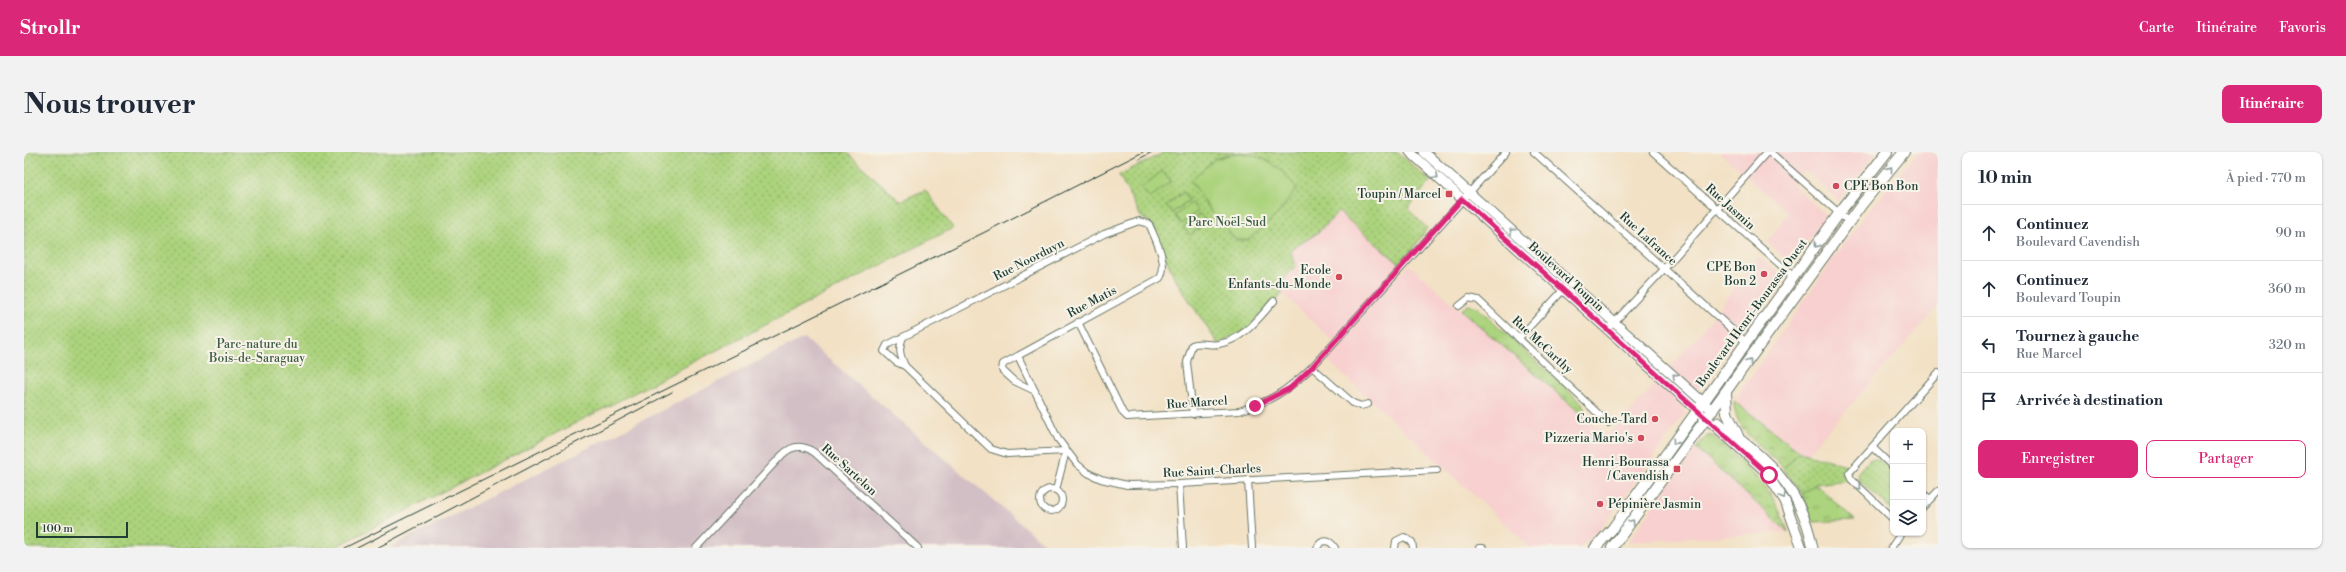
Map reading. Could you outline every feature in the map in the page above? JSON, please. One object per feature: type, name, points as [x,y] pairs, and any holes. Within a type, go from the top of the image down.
[{"type":"main road","name":"Boulevard Henri-Bourassa Ouest","points":[[1595,548],[1613,528],[1794,277],[1887,152]]},
{"type":"main road","points":[[1612,548],[1849,222],[1904,152]]},
{"type":"main road","points":[[1726,393],[1726,413],[1738,436]]},
{"type":"street","name":"Boulevard Toupin","points":[[1410,152],[1563,290],[1701,406]]},
{"type":"street","name":"Boulevard Toupin","points":[[1424,152],[1614,322],[1710,415]]},
{"type":"street","name":"Rue Marcel","points":[[1078,322],[1122,413],[1127,417],[1239,411],[1255,406],[1290,388],[1312,367],[1506,152]]},
{"type":"street","name":"Rue Lafrance","points":[[1534,152],[1666,268],[1747,343]]},
{"type":"street","name":"Rue Jasmin","points":[[1653,152],[1794,277]]},
{"type":"street","points":[[1608,329],[1666,268],[1769,152],[1849,222]]},
{"type":"street","name":"Rue Noorduyn","points":[[1066,451],[1043,454],[999,453],[992,449],[905,366],[896,362],[884,351],[887,345],[1104,234],[1139,221],[1148,224],[1156,243]]},
{"type":"street","name":"Rue Matis","points":[[1036,391],[1006,376],[1002,370],[1003,364],[1160,278],[1164,272],[1164,265],[1156,243]]},
{"type":"street","points":[[1519,338],[1570,283]]},
{"type":"street","name":"Rue McCarthy","points":[[1459,306],[1464,300],[1473,297],[1519,338],[1608,423]]},
{"type":"street","points":[[1193,414],[1187,362],[1192,345],[1199,342],[1218,344],[1236,337],[1248,330],[1274,301]]},
{"type":"street","points":[[903,337],[899,353],[905,366]]},
{"type":"street","name":"Rue Saint-Charles","points":[[1018,356],[1066,451],[1088,473],[1115,483],[1179,484],[1436,470]]},
{"type":"street","points":[[1312,367],[1353,403],[1361,406],[1368,404]]},
{"type":"street","points":[[1890,516],[1850,476],[1849,473],[1938,373]]},
{"type":"street","points":[[1710,415],[1738,436],[1776,471],[1790,487],[1805,519],[1813,548]]},
{"type":"street","points":[[1710,415],[1772,479],[1790,512],[1802,548]]},
{"type":"street","name":"Rue Sartelon","points":[[696,548],[782,455],[790,449],[802,447],[815,453],[918,548]]},
{"type":"street","points":[[1872,447],[1890,464]]},
{"type":"street","points":[[1056,490],[1066,451]]},
{"type":"street","points":[[1248,480],[1252,548]]},
{"type":"street","points":[[1179,484],[1183,548]]},
{"type":"street","points":[[1926,503],[1938,491]]},
{"type":"street","points":[[1926,496],[1930,499]]},
{"type":"street","points":[[1891,548],[1899,536]]},
{"type":"street","points":[[1395,548],[1396,541],[1404,537],[1412,542],[1413,548]]},
{"type":"street","points":[[1317,548],[1321,543],[1327,541],[1335,548]]},
{"type":"shaded area","points":[[1719,152],[1877,152],[1839,201],[1805,170],[1791,182],[1826,216],[1792,264],[1767,243],[1788,213]]},
{"type":"shaded area","points":[[1917,152],[1938,152],[1938,307],[1807,454],[1800,452],[1734,401],[1856,226]]},
{"type":"shaded area","name":"Pépinière Jasmin","points":[[1339,212],[1402,266],[1347,328],[1409,265],[1607,436],[1662,378],[1712,318],[1759,257],[1782,277],[1748,328],[1741,329],[1730,340],[1732,346],[1703,387],[1699,387],[1683,408],[1686,413],[1601,528],[1579,548],[1531,548],[1322,355],[1334,342],[1277,288],[1296,265],[1290,250],[1316,234]]},
{"type":"shaded area","points":[[804,338],[1049,548],[388,548],[610,437]]},
{"type":"shaded area","points":[[1696,448],[1788,532],[1628,542]]},
{"type":"green space","name":"Parc-nature du Bois-de-Saraguay","points":[[24,152],[846,152],[900,201],[925,190],[953,228],[334,548],[24,548]]},
{"type":"green space","name":"Parc Noël-Sud","points":[[1165,152],[1397,152],[1430,181],[1408,209],[1427,228],[1402,266],[1339,212],[1316,234],[1290,250],[1296,265],[1277,288],[1283,293],[1249,329],[1218,344],[1175,279],[1150,222],[1141,217],[1119,175]]},
{"type":"green space","points":[[1236,153],[1255,156],[1271,163],[1285,174],[1297,189],[1276,216],[1248,240],[1236,240],[1211,212],[1191,180],[1215,159]]},
{"type":"green space","points":[[1162,171],[1171,181],[1150,198],[1141,188]]},
{"type":"green space","points":[[1183,192],[1189,200],[1172,213],[1166,206]]},
{"type":"green space","points":[[1191,203],[1198,211],[1181,224],[1175,216]]},
{"type":"green space","points":[[1200,214],[1207,222],[1190,235],[1183,227]]},
{"type":"green space","points":[[1468,305],[1477,307],[1582,403],[1586,413],[1586,418],[1461,310]]},
{"type":"green space","points":[[1734,401],[1800,452],[1784,468],[1760,447],[1744,430],[1735,411]]},
{"type":"green space","points":[[1708,435],[1713,436],[1758,478],[1782,516],[1788,532],[1696,448]]},
{"type":"green space","points":[[1800,452],[1850,466],[1849,480],[1815,484],[1802,494],[1783,468]]},
{"type":"green space","points":[[1874,458],[1880,460],[1890,469],[1890,508],[1859,480],[1858,472],[1869,460]]},
{"type":"green space","points":[[1815,484],[1855,520],[1813,522],[1802,494]]},
{"type":"tram line","points":[[344,548],[983,233],[1143,152]]},
{"type":"tram line","points":[[1139,159],[1152,152]]},
{"type":"tram line","points":[[377,548],[672,392]]},
{"type":"tram line","points":[[357,548],[398,527]]},
{"type":"place","name":"CPE Bon Bon","points":[[1836,186]]},
{"type":"place","name":"Toupin / Marcel","points":[[1449,194]]},
{"type":"place","name":"CPE Bon Bon 2","points":[[1764,274]]},
{"type":"place","name":"Ecole Enfants-du-Monde","points":[[1339,277]]},
{"type":"place","name":"Couche-Tard","points":[[1655,419]]},
{"type":"place","name":"Pizzeria Mario's","points":[[1641,438]]},
{"type":"place","name":"Henri-Bourassa / Cavendish","points":[[1677,469]]},
{"type":"place","name":"Pépinière Jasmin","points":[[1600,504]]},
{"type":"route","points":[[1255,406],[1274,398],[1290,388],[1312,367],[1462,199],[1769,475]]}]
